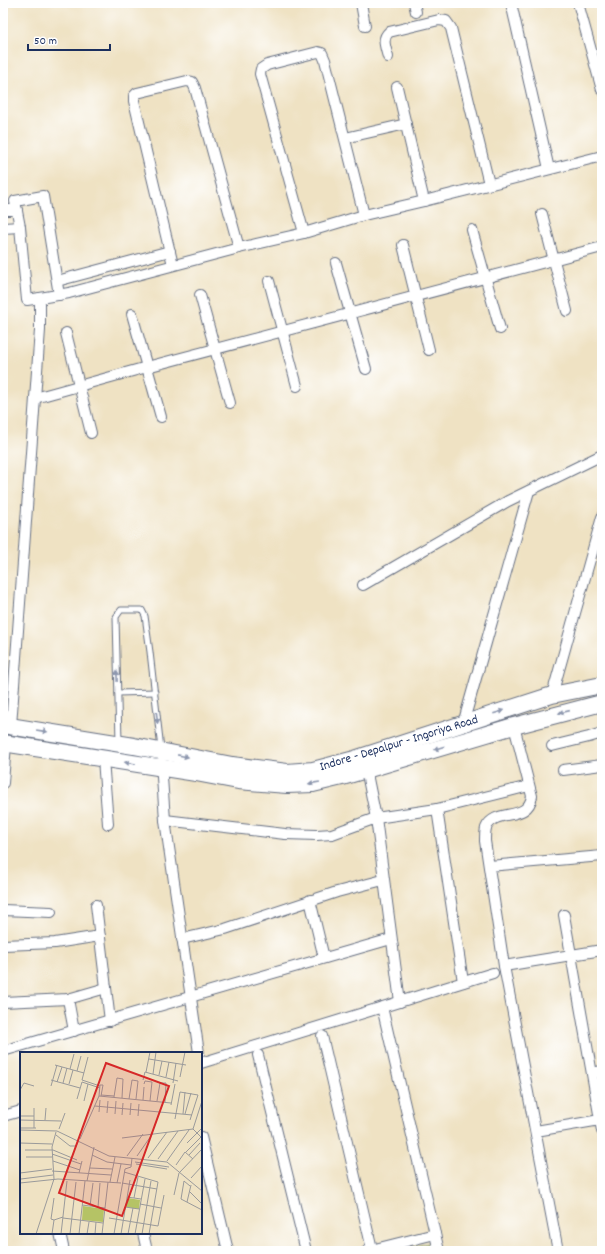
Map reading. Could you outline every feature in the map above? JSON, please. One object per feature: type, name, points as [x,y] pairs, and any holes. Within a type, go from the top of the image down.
[{"type":"main road","name":"Indore - Depalpur - Ingoriya Road","points":[[7,726],[119,743],[240,766],[287,772],[313,770],[351,760],[552,695],[602,685]]},
{"type":"main road","name":"Indore - Depalpur - Ingoriya Road","points":[[4,744],[160,767],[238,781],[287,785],[313,784],[514,726],[602,703]]},
{"type":"street","points":[[360,3],[365,26]]},
{"type":"street","points":[[511,3],[549,169]]},
{"type":"street","points":[[578,3],[602,90]]},
{"type":"street","points":[[388,57],[384,41],[385,35],[389,32],[439,20],[446,21],[451,28],[489,184]]},
{"type":"street","points":[[304,233],[260,74],[261,68],[268,65],[318,52],[322,54],[325,60],[364,215]]},
{"type":"street","points":[[174,265],[134,101],[134,96],[138,93],[187,81],[192,82],[195,88],[239,248]]},
{"type":"street","points":[[397,87],[424,201]]},
{"type":"street","points":[[345,138],[406,124]]},
{"type":"street","points":[[59,295],[43,196],[15,201],[20,227],[27,300],[59,295],[239,248],[304,233],[364,215],[602,156]]},
{"type":"street","points":[[3,210],[17,210]]},
{"type":"street","points":[[542,214],[567,310]]},
{"type":"street","points":[[3,228],[20,227]]},
{"type":"street","points":[[472,230],[500,329]]},
{"type":"street","points":[[404,244],[429,350]]},
{"type":"street","points":[[35,398],[602,247]]},
{"type":"street","points":[[57,281],[170,251]]},
{"type":"street","points":[[336,263],[366,369]]},
{"type":"street","points":[[268,281],[297,386]]},
{"type":"street","points":[[200,295],[230,403]]},
{"type":"street","points":[[7,726],[35,398],[40,330],[40,298]]},
{"type":"street","points":[[132,314],[161,417]]},
{"type":"street","points":[[66,333],[91,433]]},
{"type":"street","points":[[363,585],[508,501],[602,455]]},
{"type":"street","points":[[463,724],[529,491]]},
{"type":"street","points":[[552,695],[602,517]]},
{"type":"street","points":[[514,726],[532,796],[531,803],[528,808],[522,812],[500,817],[489,823],[486,830],[485,841],[504,966],[558,1251]]},
{"type":"street","points":[[552,746],[602,733]]},
{"type":"street","points":[[3,783],[4,744]]},
{"type":"street","points":[[161,751],[160,767],[165,820],[199,1052]]},
{"type":"street","points":[[103,759],[108,824]]},
{"type":"street","points":[[563,770],[602,765]]},
{"type":"street","points":[[366,769],[376,818],[400,1002]]},
{"type":"street","points":[[165,820],[285,834],[317,836],[332,834],[376,818],[437,809],[529,786]]},
{"type":"street","points":[[437,809],[463,982]]},
{"type":"street","points":[[489,866],[602,856]]},
{"type":"street","points":[[182,939],[225,929],[310,900],[349,888],[383,880]]},
{"type":"street","points":[[310,900],[324,958]]},
{"type":"street","points":[[96,905],[110,1021]]},
{"type":"street","points":[[3,910],[51,912]]},
{"type":"street","points":[[564,915],[602,1131]]},
{"type":"street","points":[[3,945],[55,943],[100,936]]},
{"type":"street","points":[[3,1050],[110,1021],[191,996],[391,939]]},
{"type":"street","points":[[504,966],[602,950]]},
{"type":"street","points":[[202,1063],[493,972]]},
{"type":"street","points":[[3,1002],[68,999],[106,988]]},
{"type":"street","points":[[68,999],[74,1031]]},
{"type":"street","points":[[382,1007],[439,1251]]},
{"type":"street","points":[[322,1036],[369,1250],[435,1234]]},
{"type":"street","points":[[258,1055],[306,1251]]},
{"type":"street","points":[[592,1073],[602,1072]]},
{"type":"street","points":[[3,1116],[20,1111]]},
{"type":"street","points":[[536,1131],[600,1120]]},
{"type":"street","points":[[202,1141],[228,1251]]},
{"type":"street","points":[[60,1234],[64,1251]]},
{"type":"street","points":[[143,1234],[147,1251]]},
{"type":"lane","points":[[119,743],[116,617],[121,610],[142,610],[145,616],[161,751]]},
{"type":"lane","points":[[118,693],[155,692]]},
{"type":"green space","points":[[432,1242],[434,1251],[396,1251]]}]
